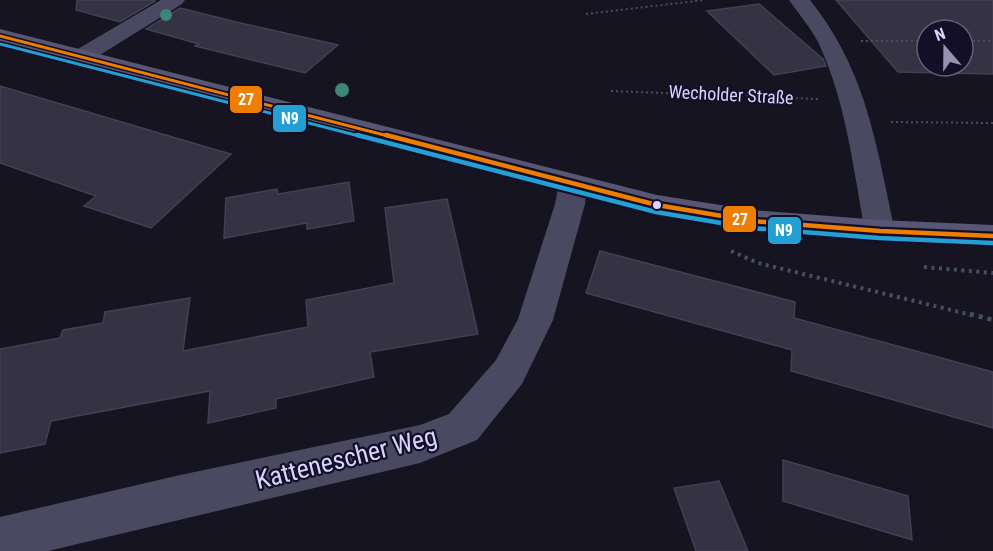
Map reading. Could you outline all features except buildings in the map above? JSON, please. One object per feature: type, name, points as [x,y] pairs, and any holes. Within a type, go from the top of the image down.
[{"type":"street","points":[[79,58],[175,0]]},
{"type":"street","points":[[799,0],[828,41],[854,111],[880,231]]},
{"type":"street","points":[[0,36],[657,205],[752,221],[880,231],[993,236]]},
{"type":"street","name":"Kattenescher Weg","points":[[0,540],[180,497],[420,444],[463,427],[509,372],[535,320],[570,204],[573,184]]},
{"type":"path","points":[[586,14],[704,0]]},
{"type":"path","points":[[975,41],[993,40]]},
{"type":"path","points":[[828,41],[915,41]]},
{"type":"path","name":"Wecholder Straße","points":[[611,91],[993,123]]},
{"type":"path","points":[[729,251],[758,263],[993,320]]},
{"type":"transit line","name":"27","points":[[0,36],[657,205],[752,221],[880,231],[993,236]]},
{"type":"transit line","name":"N9","points":[[0,44],[656,212],[751,228],[879,238],[993,243]]}]
